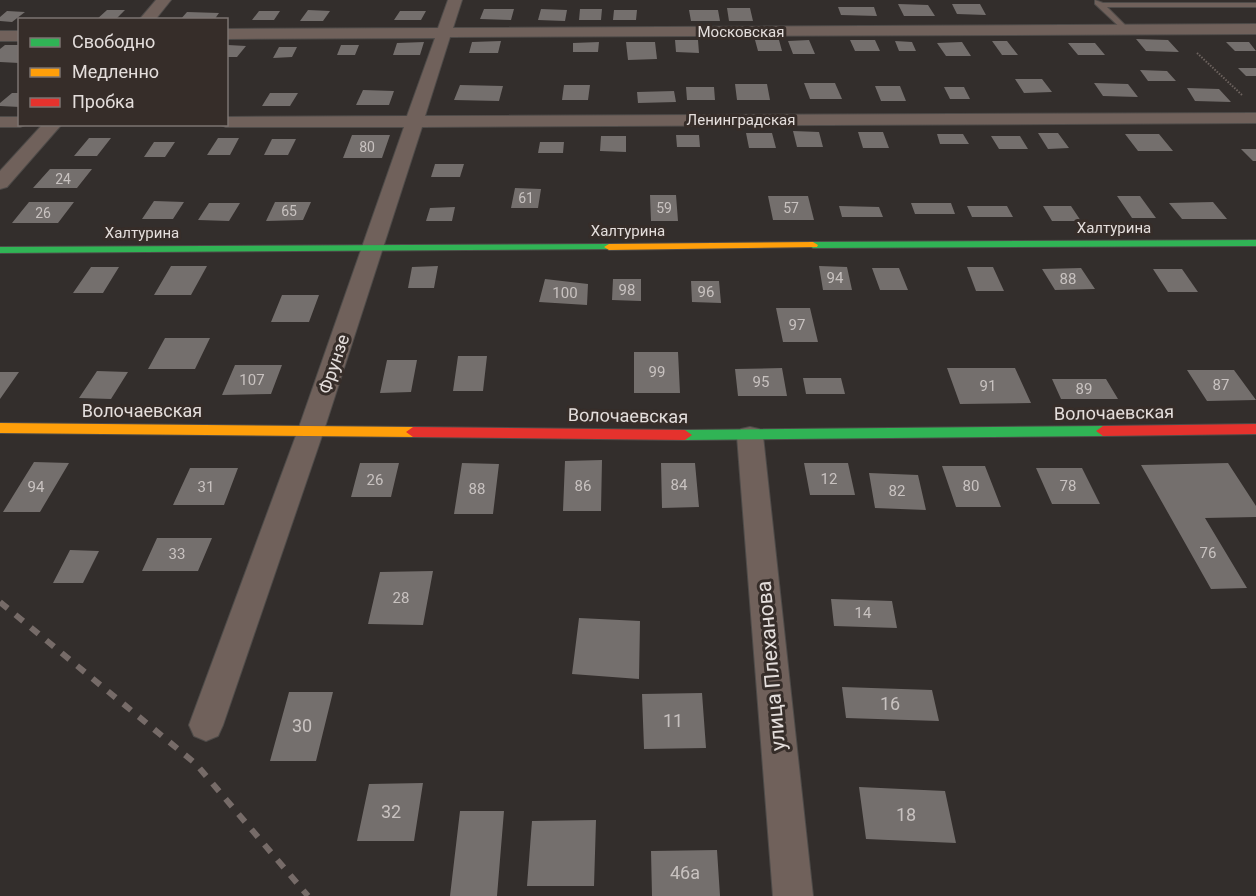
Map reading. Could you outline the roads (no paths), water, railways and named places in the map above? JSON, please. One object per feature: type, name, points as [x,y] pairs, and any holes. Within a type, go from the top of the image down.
[{"type":"street","points":[[148,18],[164,0]]},
{"type":"street","name":"Фрунзе","points":[[206,725],[311,430],[446,33],[455,0]]},
{"type":"street","name":"Московская","points":[[228,34],[1256,29]]},
{"type":"street","points":[[0,36],[18,36]]},
{"type":"street","name":"Ленинградская","points":[[228,122],[1256,118]]},
{"type":"street","points":[[0,122],[18,122]]},
{"type":"street","points":[[0,183],[50,126]]},
{"type":"street","name":"Халтурина","points":[[0,250],[1256,243]]},
{"type":"street","name":"Волочаевская","points":[[0,428],[750,436],[1256,429]]},
{"type":"street","name":"улица Плеханова","points":[[750,436],[793,896]]},
{"type":"lane","points":[[1099,2],[1256,5]]},
{"type":"lane","points":[[1099,2],[1125,30]]},
{"type":"railway","points":[[0,602],[196,764],[308,896]]}]
